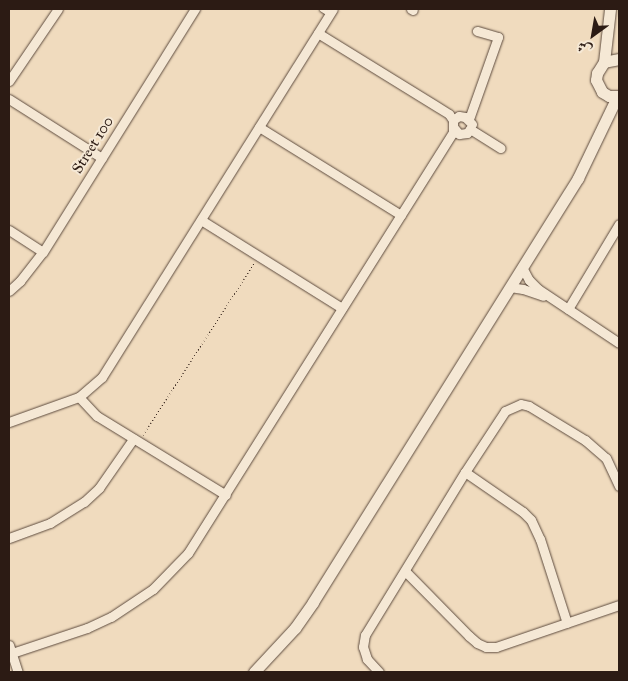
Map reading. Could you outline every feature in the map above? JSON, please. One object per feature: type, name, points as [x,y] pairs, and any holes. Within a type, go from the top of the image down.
[{"type":"street","points":[[9,81],[58,9]]},
{"type":"street","name":"Street 100","points":[[9,291],[20,282],[43,252],[195,9]]},
{"type":"street","points":[[602,126],[602,92],[598,86],[597,73],[604,62],[610,9]]},
{"type":"street","points":[[9,422],[79,397],[92,388],[107,370],[318,33],[328,10]]},
{"type":"street","points":[[469,119],[498,37],[477,31]]},
{"type":"street","points":[[18,672],[10,649],[88,628],[133,604],[166,578],[188,553],[401,215],[454,124],[459,116],[472,122],[470,129],[467,133],[459,134],[454,124],[443,110],[318,33]]},
{"type":"street","points":[[604,62],[619,59]]},
{"type":"street","points":[[256,672],[295,628],[313,602],[583,170],[602,126],[618,97],[602,92]]},
{"type":"street","points":[[9,99],[102,158]]},
{"type":"street","points":[[259,127],[401,215]]},
{"type":"street","points":[[470,129],[501,148]]},
{"type":"street","points":[[201,220],[342,308]]},
{"type":"street","points":[[568,309],[619,224]]},
{"type":"street","points":[[9,230],[43,252]]},
{"type":"street","points":[[522,267],[534,285],[619,343]]},
{"type":"street","points":[[510,287],[530,291],[557,302]]},
{"type":"street","points":[[79,397],[97,416],[226,495]]},
{"type":"street","points":[[379,672],[367,659],[363,647],[365,635],[406,571],[464,472],[505,411],[521,404],[538,410],[596,448],[613,470],[619,486]]},
{"type":"street","points":[[9,538],[50,523],[84,502],[99,488],[135,441]]},
{"type":"street","points":[[464,472],[523,512],[530,520],[540,539],[567,623]]},
{"type":"street","points":[[406,571],[473,640],[486,647],[496,647],[619,605]]},
{"type":"path","points":[[135,441],[259,256]]}]
